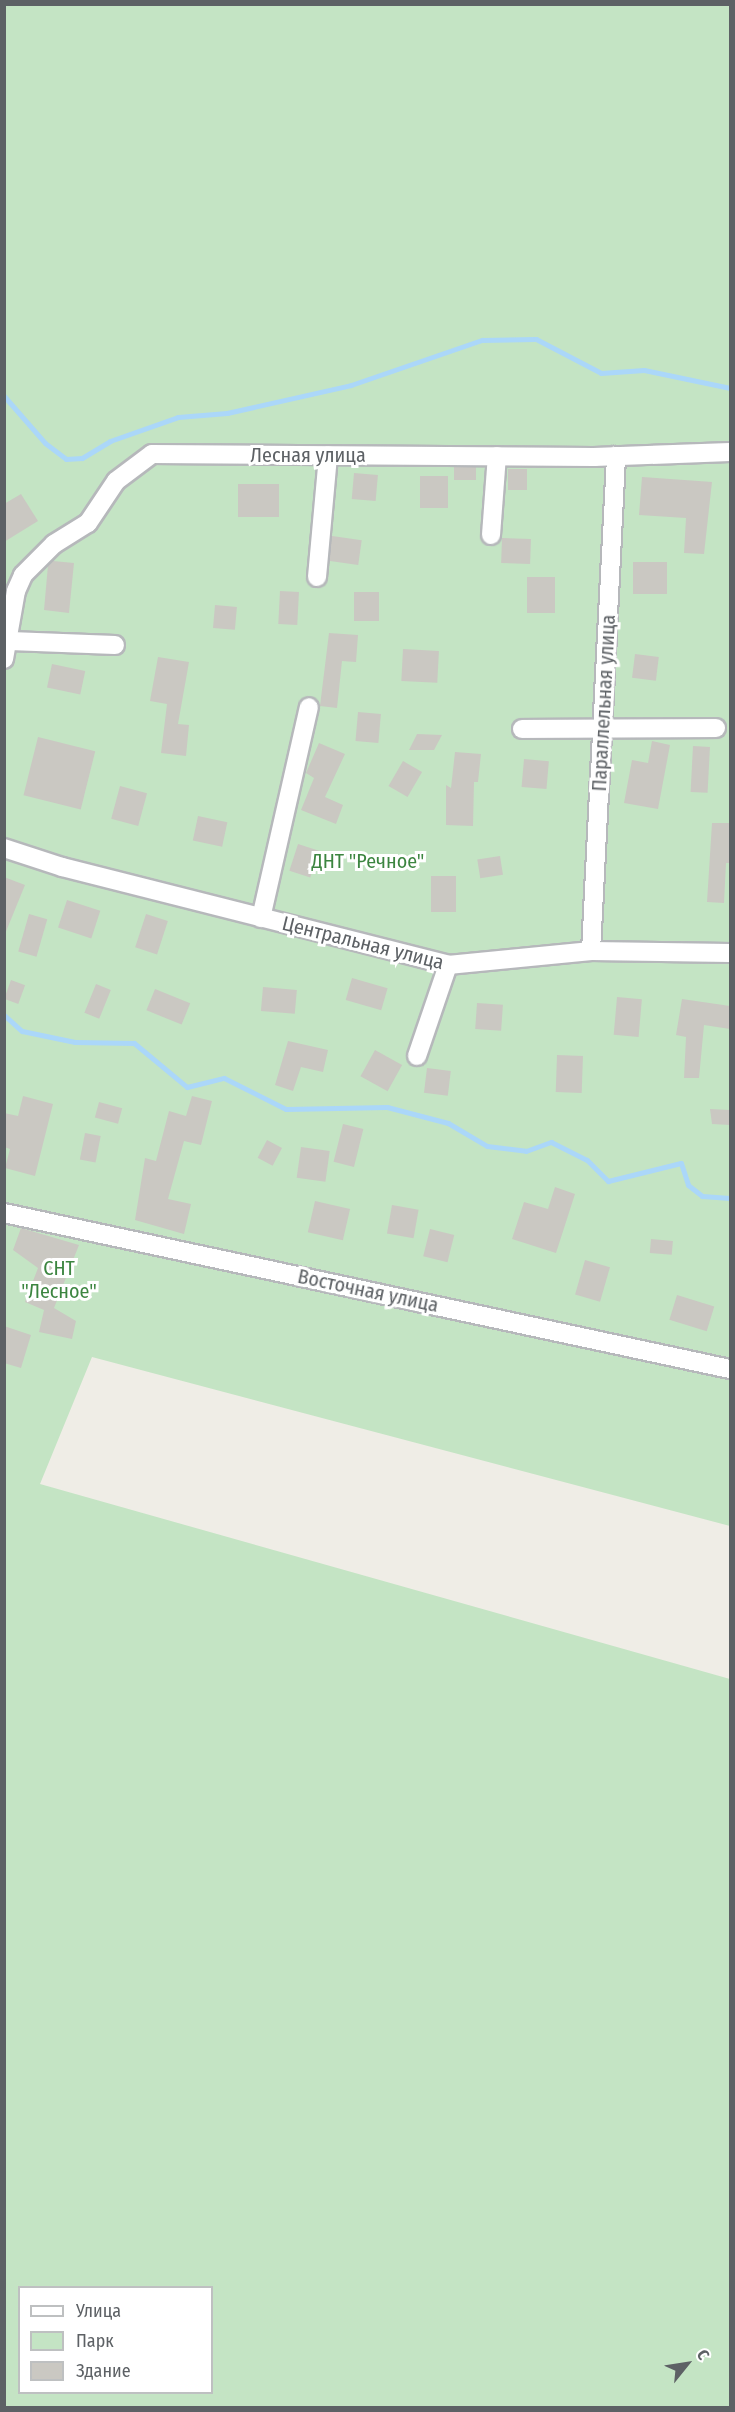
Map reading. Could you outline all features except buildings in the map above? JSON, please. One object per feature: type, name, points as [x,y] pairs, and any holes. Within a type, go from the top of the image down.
[{"type":"street","name":"Лесная улица","points":[[4,659],[10,641],[10,587],[35,561],[88,523],[116,481],[152,454],[616,456],[730,452]]},
{"type":"street","points":[[317,577],[328,455]]},
{"type":"street","points":[[491,535],[497,456]]},
{"type":"street","name":"Параллельная улица","points":[[591,951],[616,456]]},
{"type":"street","points":[[10,641],[115,645]]},
{"type":"street","points":[[261,918],[309,707]]},
{"type":"street","points":[[522,729],[716,728]]},
{"type":"street","name":"Центральная улица","points":[[4,848],[261,918],[448,965],[591,951],[730,954]]},
{"type":"street","points":[[417,1056],[448,965]]},
{"type":"street","name":"Восточная улица","points":[[4,1213],[730,1369]]},
{"type":"green space","points":[[5,5],[730,5],[730,1526],[92,1357],[40,1484],[730,1679],[730,2407],[5,2408]]},
{"type":"waterway","points":[[4,396],[45,443],[66,459],[82,458],[110,441],[178,417],[227,413],[351,385],[482,340],[536,339],[601,373],[644,370],[730,388]]},
{"type":"waterway","points":[[4,1015],[22,1031],[75,1042],[134,1043],[187,1087],[224,1078],[286,1109],[387,1107],[448,1123],[487,1146],[526,1151],[551,1142],[587,1160],[608,1181],[681,1163],[688,1185],[702,1196],[730,1198]]},
{"type":"park label","name":"ДНТ \"Речное\"","points":[[368,861]]},
{"type":"park label","name":"СНТ \"Лесное\"","points":[[59,1280]]}]
